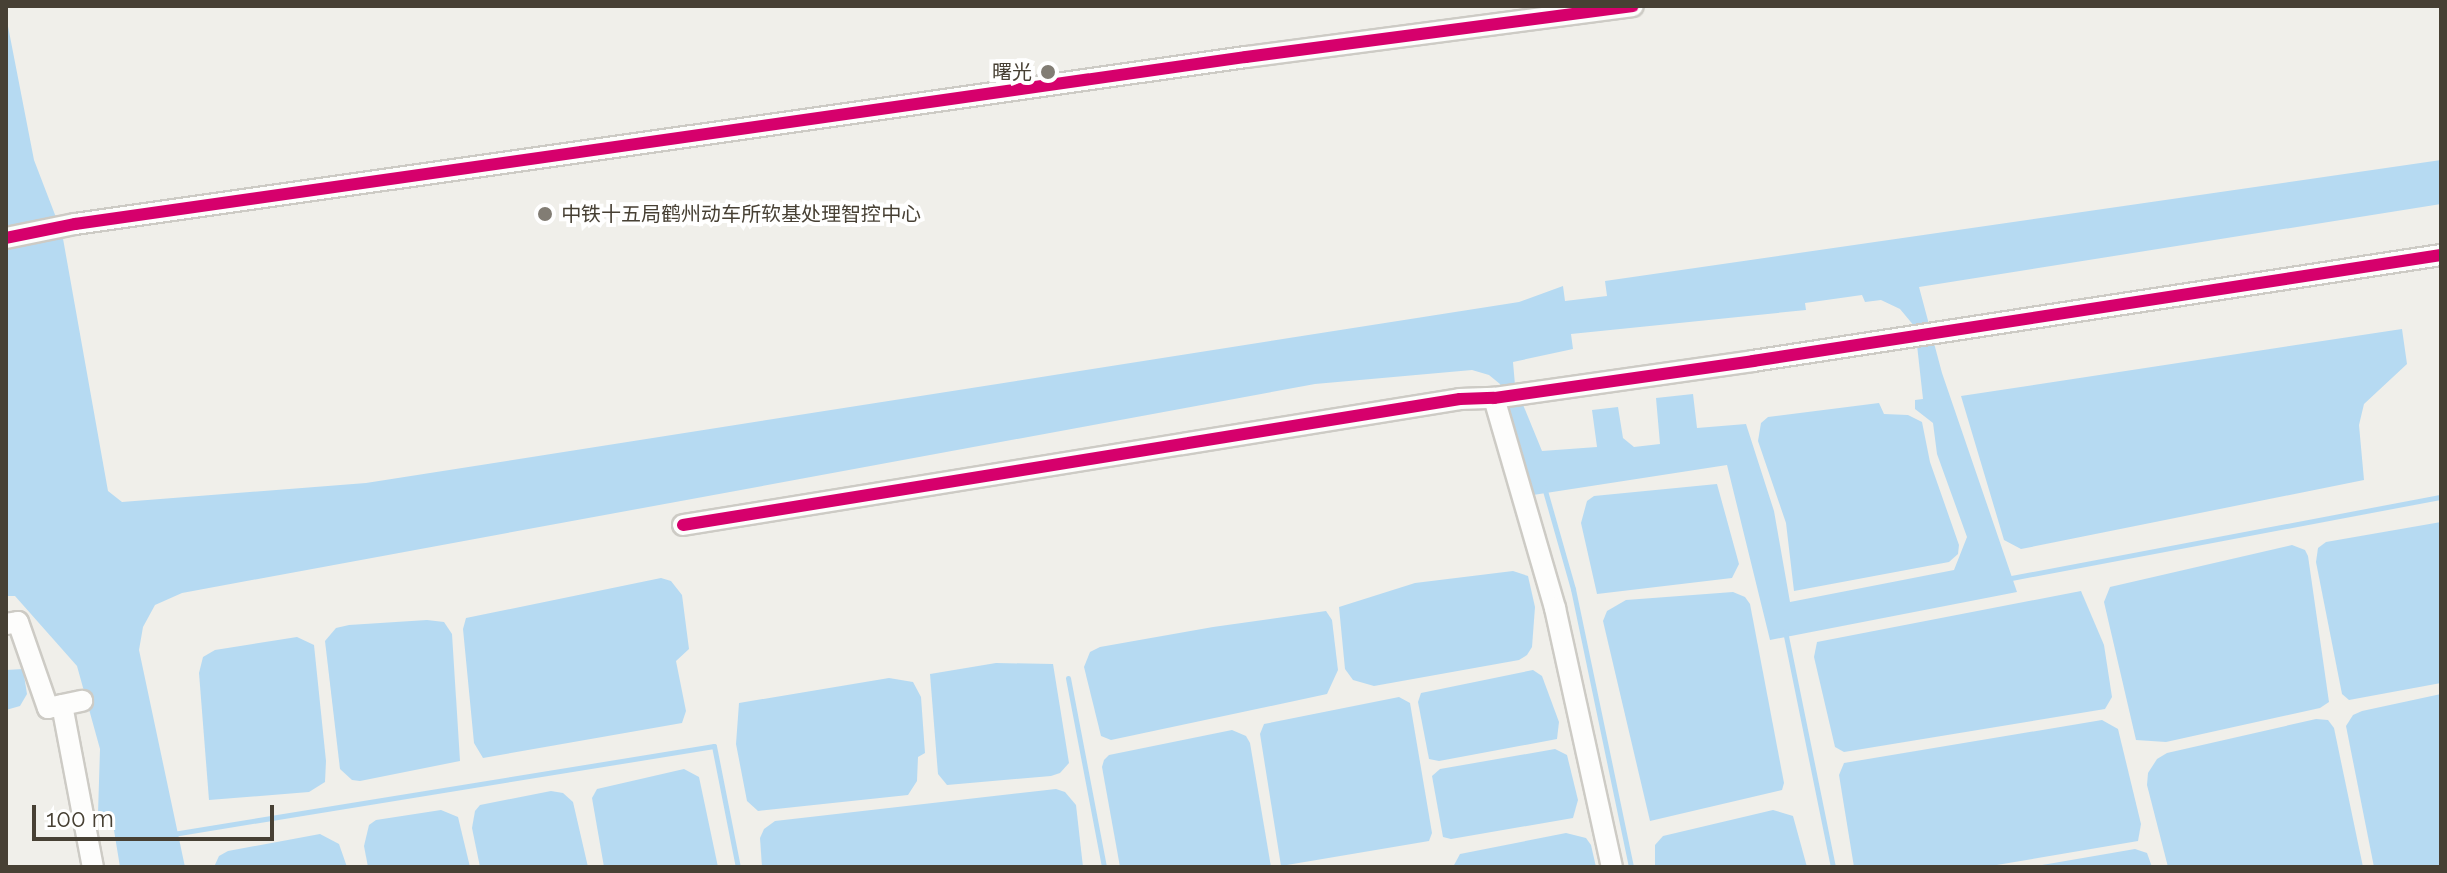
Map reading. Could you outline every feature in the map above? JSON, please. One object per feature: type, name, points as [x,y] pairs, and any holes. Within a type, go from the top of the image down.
[{"type":"street","points":[[6,238],[75,224],[1274,53],[1633,6]]},
{"type":"street","points":[[683,525],[1460,399],[1494,398],[2441,255]]},
{"type":"street","points":[[1494,398],[1555,608],[1612,867]]},
{"type":"street","points":[[6,624],[18,622],[48,708],[72,703],[93,867]]},
{"type":"water","points":[[6,16],[34,160],[62,233],[108,491],[122,502],[366,483],[1519,302],[1563,286],[1565,301],[1607,296],[1605,281],[2441,160],[2441,204],[1919,287],[1942,373],[2017,592],[1770,640],[1727,465],[1533,495],[1500,384],[1489,375],[1472,370],[1315,384],[182,593],[155,605],[143,627],[139,650],[185,867],[120,867],[111,812],[98,814],[100,749],[77,666],[15,596],[6,596]],"holes":[[[1862,295],[1865,302],[1881,300],[1900,309],[1915,327],[1923,399],[1915,400],[1915,409],[1933,423],[1937,454],[1967,537],[1954,570],[1790,602],[1774,511],[1746,424],[1697,428],[1693,394],[1656,398],[1660,444],[1634,447],[1623,438],[1618,407],[1592,410],[1597,447],[1542,451],[1515,385],[1513,362],[1573,349],[1571,334],[1806,310],[1805,303]]]},
{"type":"water","points":[[2402,329],[2407,364],[2364,404],[2359,425],[2364,480],[2021,549],[2004,540],[1961,396]]},
{"type":"water","points":[[1879,403],[1884,414],[1908,415],[1922,422],[1930,462],[1959,545],[1958,554],[1949,562],[1794,591],[1786,523],[1758,441],[1761,423],[1768,417]]},
{"type":"water","points":[[1717,484],[1739,564],[1732,578],[1597,594],[1581,523],[1587,501],[1594,496]]},
{"type":"water","points":[[2441,522],[2441,683],[2349,700],[2342,694],[2316,562],[2318,548],[2326,542]]},
{"type":"water","points":[[2292,545],[2305,550],[2308,556],[2329,702],[2320,708],[2166,742],[2136,740],[2104,602],[2110,587]]},
{"type":"water","points":[[1513,571],[1528,576],[1535,607],[1532,647],[1519,660],[1374,686],[1353,680],[1345,669],[1339,607],[1415,583]]},
{"type":"water","points":[[661,578],[671,581],[682,595],[689,649],[676,661],[686,711],[682,723],[483,758],[474,743],[463,629],[466,618]]},
{"type":"water","points":[[2081,591],[2104,645],[2112,697],[2105,709],[1844,752],[1835,747],[1814,657],[1817,642]]},
{"type":"water","points":[[1733,592],[1745,597],[1750,604],[1784,783],[1782,790],[1650,821],[1603,621],[1607,611],[1626,600]]},
{"type":"water","points":[[1326,611],[1332,620],[1338,670],[1327,694],[1111,740],[1101,736],[1084,667],[1090,652],[1100,647],[1213,627]]},
{"type":"water","points":[[427,620],[444,622],[452,634],[460,761],[352,780],[340,769],[325,641],[336,628],[349,625]]},
{"type":"water","points":[[297,637],[314,645],[326,761],[325,782],[309,792],[209,800],[199,673],[203,657],[215,650]]},
{"type":"water","points":[[996,663],[1053,664],[1069,763],[1060,773],[1051,776],[947,785],[938,774],[930,674]]},
{"type":"water","points":[[23,669],[27,694],[20,706],[6,710],[6,670]]},
{"type":"water","points":[[1533,670],[1542,676],[1559,722],[1557,739],[1439,761],[1429,759],[1418,702],[1421,693]]},
{"type":"water","points":[[889,678],[913,682],[921,697],[925,753],[918,757],[917,781],[908,795],[758,811],[747,801],[736,744],[739,703]]},
{"type":"water","points":[[2441,694],[2441,867],[2374,867],[2346,726],[2353,715],[2362,711]]},
{"type":"water","points":[[1399,697],[1410,703],[1432,833],[1429,841],[1281,866],[1260,734],[1264,724]]},
{"type":"water","points":[[2316,719],[2328,720],[2334,728],[2363,867],[2168,867],[2147,785],[2148,773],[2157,759],[2167,753]]},
{"type":"water","points":[[2102,720],[2118,729],[2141,824],[2138,841],[1985,867],[1854,867],[1839,775],[1844,763]]},
{"type":"water","points":[[1232,730],[1246,736],[1250,743],[1271,867],[1120,867],[1102,767],[1104,760],[1109,755]]},
{"type":"water","points":[[1555,749],[1567,755],[1578,800],[1573,818],[1451,839],[1443,837],[1432,776],[1440,769]]},
{"type":"water","points":[[684,769],[699,777],[718,867],[604,867],[592,798],[597,789]]},
{"type":"water","points":[[1056,789],[1065,792],[1076,805],[1083,867],[762,867],[760,838],[764,829],[775,821]]},
{"type":"water","points":[[551,791],[563,793],[573,802],[588,867],[480,867],[472,828],[475,811],[480,805]]},
{"type":"water","points":[[441,810],[458,817],[470,867],[368,867],[364,846],[369,825],[376,820]]},
{"type":"water","points":[[1773,810],[1793,816],[1807,867],[1655,867],[1655,845],[1663,836]]},
{"type":"water","points":[[1566,833],[1586,838],[1591,845],[1596,867],[1453,867],[1460,854]]},
{"type":"water","points":[[320,834],[339,844],[347,867],[214,867],[219,856],[228,851]]},
{"type":"water","points":[[2135,849],[2147,853],[2152,867],[2030,867]]},
{"type":"waterway","points":[[1544,487],[1573,589],[1631,867]]},
{"type":"waterway","points":[[2006,579],[2441,497]]},
{"type":"waterway","points":[[1785,631],[1833,867]]},
{"type":"waterway","points":[[1068,678],[1104,867]]},
{"type":"waterway","points":[[173,834],[714,746],[738,867]]},
{"type":"cycle path","points":[[6,238],[75,224],[1246,57],[1633,6]]},
{"type":"cycle path","points":[[683,525],[1460,399],[1494,398],[1753,361],[2441,255]]},
{"type":"place","name":"曙光","points":[[1048,72]]},
{"type":"place","name":"中铁十五局鹤州动车所软基处理智控中心","points":[[545,214]]}]
